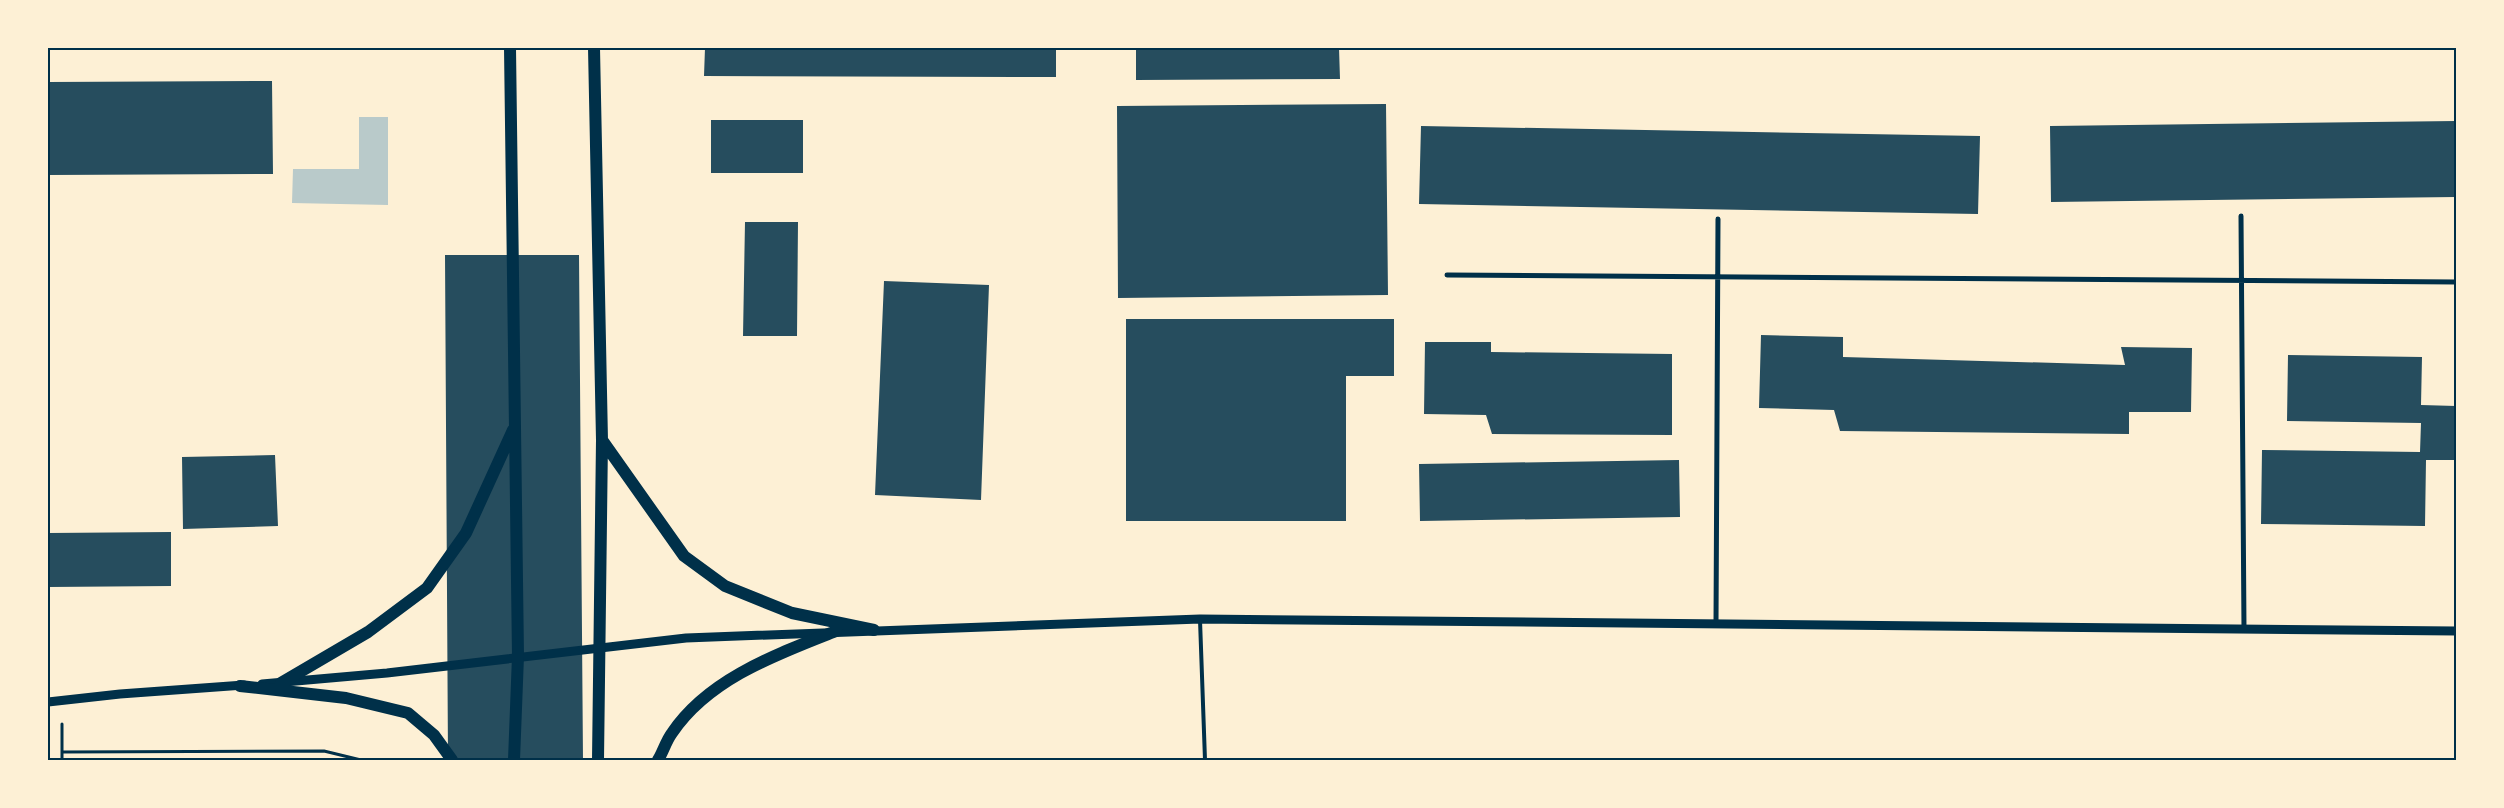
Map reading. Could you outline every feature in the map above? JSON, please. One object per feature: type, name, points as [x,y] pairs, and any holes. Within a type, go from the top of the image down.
[{"type":"main road","points":[[510,48],[518,656],[514,760]]},
{"type":"main road","points":[[594,48],[602,440],[598,760]]},
{"type":"main road","points":[[281,683],[368,632],[427,588],[466,533],[515,425]]},
{"type":"main road","points":[[602,440],[684,556],[725,586],[792,613],[874,630]]},
{"type":"main road","points":[[658,760],[672,733],[704,697],[769,658],[836,631]]},
{"type":"main road","points":[[240,686],[346,698],[408,713],[434,735],[452,760]]},
{"type":"street","points":[[2241,216],[2244,630]]},
{"type":"street","points":[[1716,624],[1718,219]]},
{"type":"street","points":[[1447,276],[1718,276],[2456,282]]},
{"type":"street","points":[[48,702],[120,694],[281,683],[686,638],[1200,619],[2456,631]]},
{"type":"lane","points":[[1200,619],[1205,760]]},
{"type":"path","points":[[61,701],[62,760]]},
{"type":"path","points":[[62,752],[324,751],[361,760]]},
{"type":"shaded area","points":[[359,117],[388,117],[388,205],[292,203],[293,169],[359,169]]},
{"type":"building","points":[[705,48],[1056,48],[1056,77],[704,76]]},
{"type":"building","points":[[1136,48],[1339,48],[1340,79],[1136,80]]},
{"type":"building","points":[[272,81],[273,174],[48,175],[48,82]]},
{"type":"building","points":[[1386,104],[1388,295],[1118,298],[1117,106]]},
{"type":"building","points":[[711,120],[803,120],[803,173],[711,173]]},
{"type":"building","points":[[2456,121],[2456,197],[2051,202],[2050,126]]},
{"type":"building","points":[[1421,126],[1980,136],[1978,214],[1419,204]]},
{"type":"building","points":[[745,222],[798,222],[797,336],[743,336]]},
{"type":"building","points":[[445,255],[579,255],[583,760],[448,760]]},
{"type":"building","points":[[884,281],[989,285],[981,500],[875,495]]},
{"type":"building","points":[[1126,319],[1394,319],[1394,376],[1346,376],[1346,521],[1126,521]]},
{"type":"building","points":[[1761,335],[1843,337],[1843,357],[2125,365],[2121,347],[2192,348],[2191,412],[2129,412],[2129,434],[1840,431],[1834,410],[1759,408]]},
{"type":"building","points":[[1425,342],[1491,342],[1491,352],[1672,354],[1672,435],[1492,434],[1486,415],[1424,414]]},
{"type":"building","points":[[2288,355],[2422,357],[2421,405],[2456,406],[2456,460],[2426,460],[2425,526],[2261,524],[2262,450],[2420,452],[2421,423],[2287,421]]},
{"type":"building","points":[[275,455],[278,526],[183,529],[182,457]]},
{"type":"building","points":[[1679,460],[1680,517],[1420,521],[1419,464]]},
{"type":"building","points":[[171,532],[171,586],[49,587],[49,533]]}]
